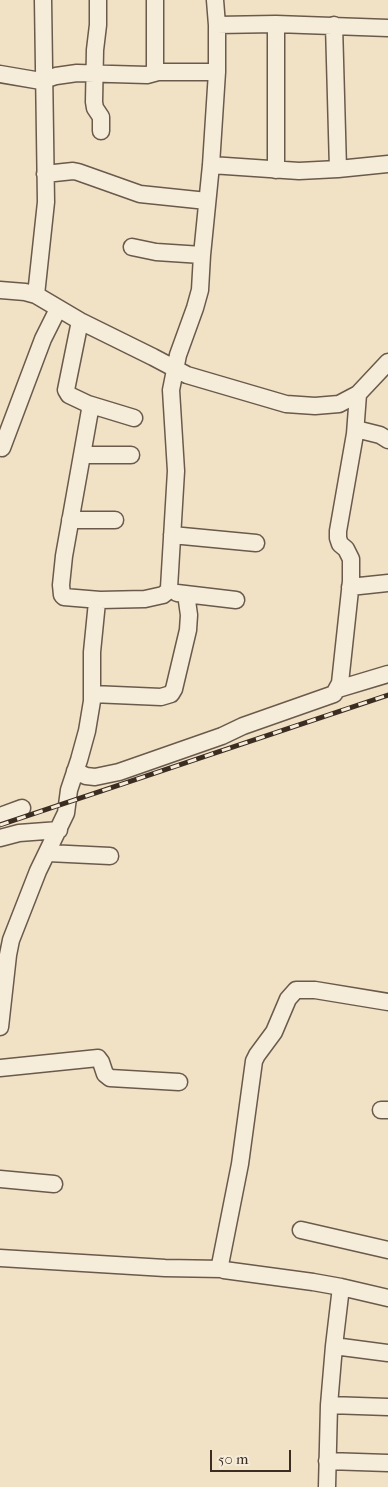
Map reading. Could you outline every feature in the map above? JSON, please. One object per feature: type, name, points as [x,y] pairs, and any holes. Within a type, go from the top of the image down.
[{"type":"street","points":[[36,295],[45,219],[43,0]]},
{"type":"street","points":[[98,0],[94,102],[95,108],[101,117],[101,131]]},
{"type":"street","points":[[155,0],[155,72]]},
{"type":"street","points":[[88,404],[90,410],[70,520],[62,578],[62,595],[66,598],[100,600],[145,599],[163,595],[168,591],[170,584],[176,461],[170,400],[174,368],[200,290],[217,72],[215,0]]},
{"type":"street","points":[[276,24],[276,170]]},
{"type":"street","points":[[217,25],[334,25],[388,28]]},
{"type":"street","points":[[334,25],[338,169]]},
{"type":"street","points":[[0,74],[45,80],[56,76],[94,74],[147,75],[155,72],[217,72]]},
{"type":"street","points":[[211,164],[299,171],[388,164]]},
{"type":"street","points":[[46,174],[78,172],[140,194],[207,201]]},
{"type":"street","points":[[132,247],[156,252],[202,255]]},
{"type":"street","points":[[0,290],[36,295],[80,321],[197,379],[286,404],[326,406],[339,404],[358,394],[388,362]]},
{"type":"street","points":[[2,448],[43,339],[58,308]]},
{"type":"street","points":[[80,321],[66,390],[69,395],[88,404],[134,418]]},
{"type":"street","points":[[74,772],[95,777],[119,772],[329,696],[338,689],[350,586],[351,559],[346,549],[340,544],[338,531],[356,428],[358,394]]},
{"type":"street","points":[[356,428],[380,435],[388,440]]},
{"type":"street","points":[[82,455],[131,455]]},
{"type":"street","points":[[70,520],[115,520]]},
{"type":"street","points":[[172,535],[256,543]]},
{"type":"street","points":[[350,586],[388,583]]},
{"type":"street","points":[[168,591],[236,600]]},
{"type":"street","points":[[92,694],[161,697],[171,694],[174,689],[188,630],[189,615],[186,594]]},
{"type":"street","points":[[0,1027],[5,947],[66,813],[69,790],[87,731],[92,694],[92,635],[96,605],[100,600]]},
{"type":"street","points":[[338,689],[388,674]]},
{"type":"street","points":[[0,816],[22,808]]},
{"type":"street","points":[[0,838],[19,833],[59,830]]},
{"type":"street","points":[[48,853],[110,856]]},
{"type":"street","points":[[222,1269],[221,1262],[238,1173],[254,1061],[274,1032],[290,995],[296,990],[315,990],[388,1002]]},
{"type":"street","points":[[0,1068],[98,1058],[105,1074],[110,1078],[179,1082]]},
{"type":"street","points":[[0,1179],[54,1184]]},
{"type":"street","points":[[301,1230],[388,1250]]},
{"type":"street","points":[[0,1258],[126,1266],[222,1269],[341,1287],[388,1298]]},
{"type":"street","points":[[327,1487],[329,1405],[341,1287]]},
{"type":"street","points":[[334,1346],[388,1353]]},
{"type":"street","points":[[329,1405],[388,1407]]},
{"type":"street","points":[[328,1461],[388,1463]]},
{"type":"railway","points":[[0,825],[388,695]]}]
